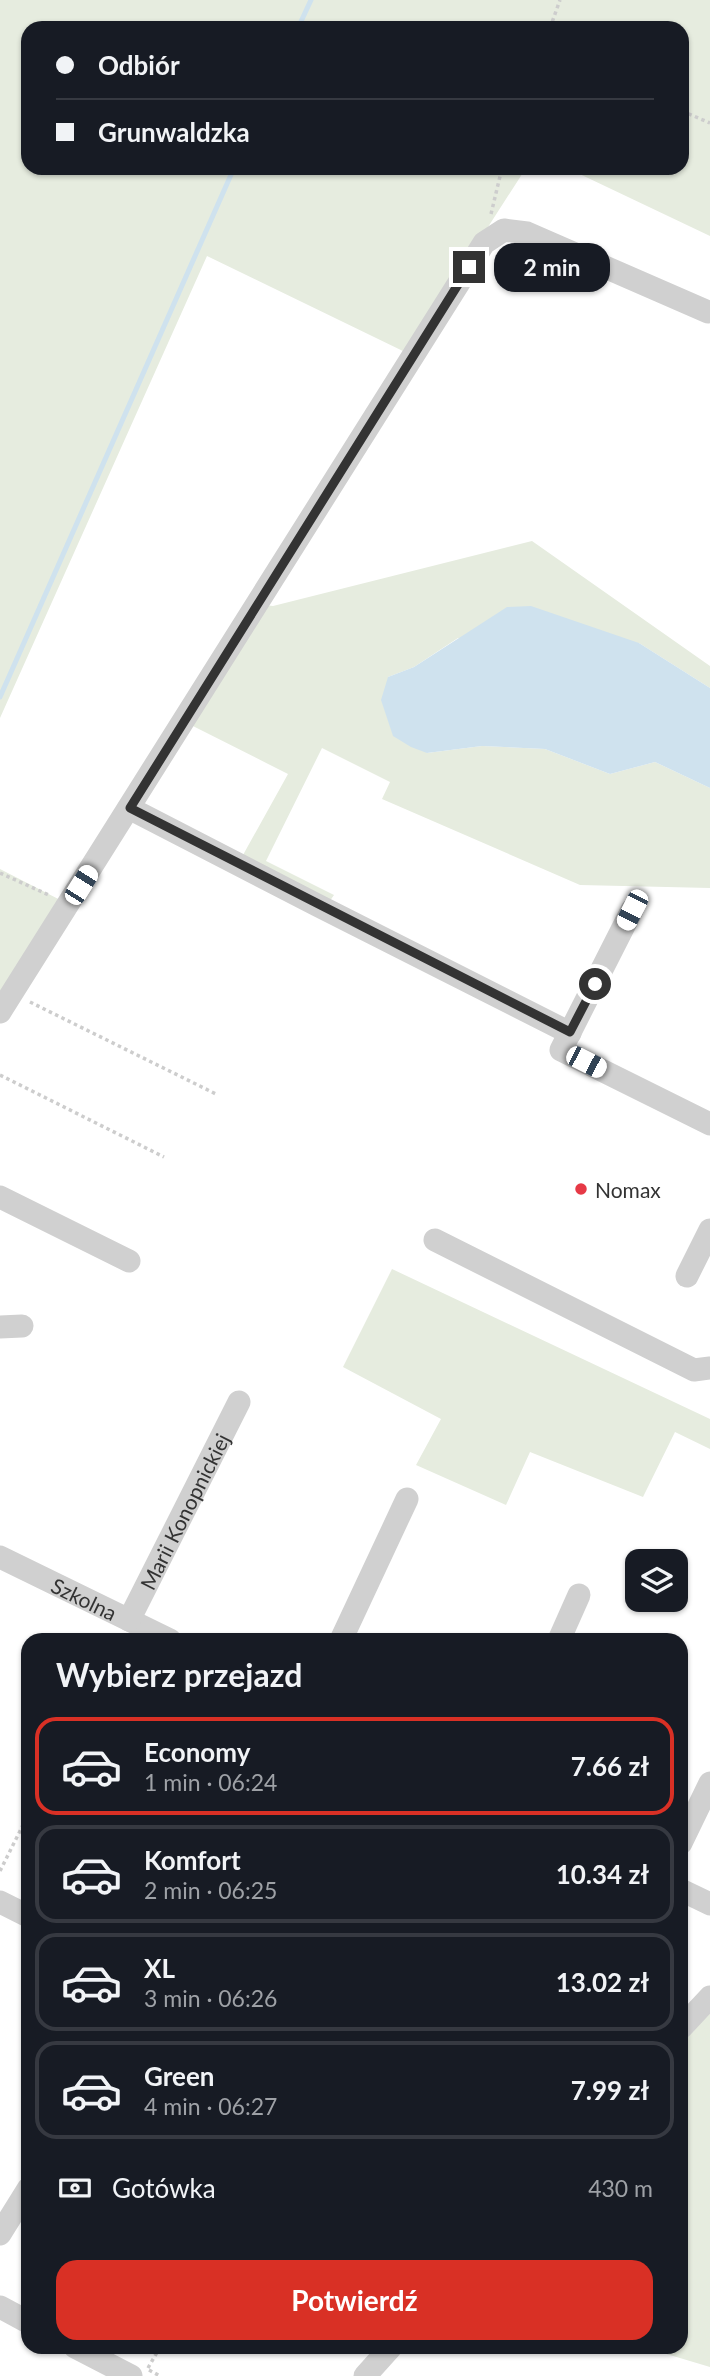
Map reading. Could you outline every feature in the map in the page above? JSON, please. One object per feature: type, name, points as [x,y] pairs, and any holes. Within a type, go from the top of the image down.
[{"type":"street","points":[[6,1003],[484,243],[503,230],[527,233],[708,312]]},
{"type":"street","points":[[130,808],[570,1032]]},
{"type":"street","points":[[632,910],[561,1050],[710,1124]]},
{"type":"street","points":[[0,1197],[129,1261]]},
{"type":"street","points":[[687,1276],[710,1230]]},
{"type":"street","points":[[435,1240],[694,1370],[710,1368]]},
{"type":"street","name":"Marii Konopnickiej","points":[[129,1620],[239,1402]]},
{"type":"street","points":[[344,1633],[407,1499]]},
{"type":"street","name":"Szkolna","points":[[0,1557],[156,1633]]},
{"type":"street","points":[[562,1633],[579,1595]]},
{"type":"street","points":[[688,1829],[710,1783]]},
{"type":"street","points":[[688,1893],[710,1904]]},
{"type":"street","points":[[0,1902],[21,1912]]},
{"type":"street","points":[[688,2021],[710,1997]]},
{"type":"street","points":[[0,2234],[21,2200]]},
{"type":"street","points":[[0,2307],[21,2318]]},
{"type":"street","points":[[89,2354],[131,2376]]},
{"type":"street","points":[[365,2376],[385,2354]]},
{"type":"path","points":[[552,21],[560,0]]},
{"type":"path","points":[[689,114],[710,123]]},
{"type":"path","points":[[484,243],[500,175]]},
{"type":"path","points":[[0,873],[68,904]]},
{"type":"path","points":[[6,1003],[218,1095]]},
{"type":"path","points":[[0,1075],[164,1157]]},
{"type":"path","points":[[0,1871],[21,1829]]},
{"type":"path","points":[[144,2376],[156,2354]]},
{"type":"shaded area","points":[[0,0],[710,0],[710,236],[582,175],[689,175],[689,21],[21,21],[21,175],[521,175],[407,353],[207,256],[0,718]]},
{"type":"shaded area","points":[[532,541],[710,666],[710,688],[639,643],[458,638],[414,667],[388,677],[427,753],[482,746],[545,749],[610,774],[655,762],[710,788],[710,888],[580,885],[382,799],[390,782],[322,748],[266,861],[334,895],[325,908],[238,864],[288,774],[177,718],[249,603],[273,606]]},
{"type":"shaded area","points":[[0,869],[68,904],[0,1012]]},
{"type":"shaded area","points":[[392,1269],[710,1419],[710,1449],[675,1432],[643,1497],[530,1452],[506,1505],[416,1465],[441,1419],[343,1367]]},
{"type":"shaded area","points":[[710,1999],[710,2367],[666,2354],[688,2354],[688,2023]]},
{"type":"water","points":[[531,606],[639,643],[710,688],[710,788],[655,762],[610,774],[545,749],[482,746],[427,753],[393,736],[381,700],[388,677],[414,667],[507,607]]},
{"type":"waterway","points":[[301,21],[311,0]]},
{"type":"waterway","points":[[0,697],[231,175]]},
{"type":"place","name":"Nomax","points":[[581,1189]]},
{"type":"route","points":[[469,267],[130,808],[570,1032],[595,984]]}]
